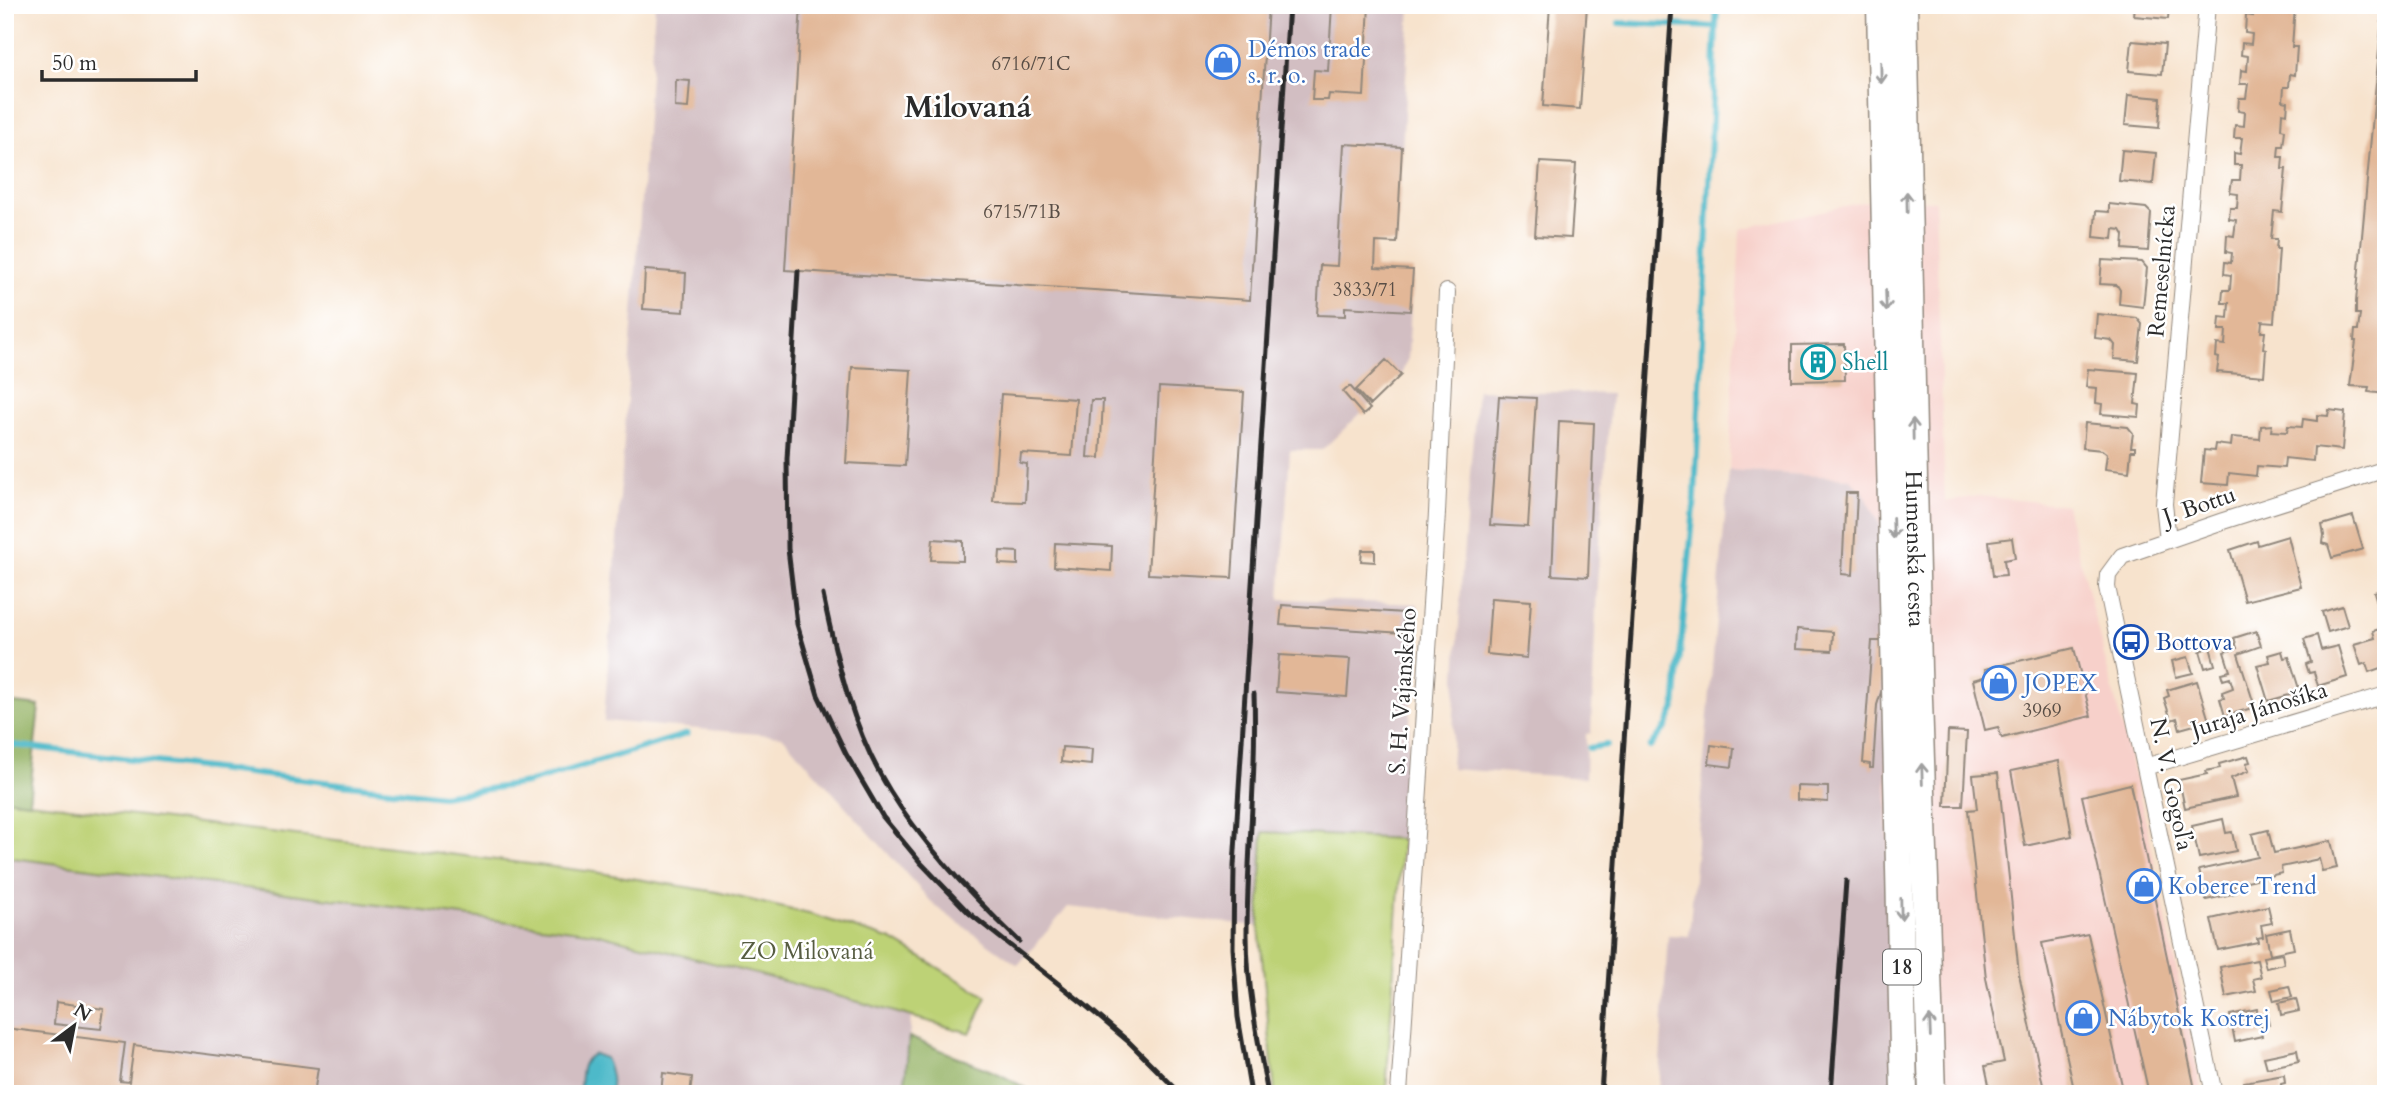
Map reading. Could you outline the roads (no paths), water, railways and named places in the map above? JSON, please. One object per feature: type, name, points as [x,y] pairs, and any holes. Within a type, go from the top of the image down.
[{"type":"main road","name":"Humenská cesta","points":[[1880,5],[1897,672],[1904,1094]]},
{"type":"main road","name":"Humenská cesta","points":[[1904,5],[1932,1094]]},
{"type":"street","name":"Remeselnícka","points":[[2168,540],[2164,504],[2207,5]]},
{"type":"street","name":"S. H. Vajanského","points":[[1399,1094],[1437,513],[1447,292]]},
{"type":"street","name":"J. Bottu","points":[[2120,649],[2107,587],[2108,576],[2122,556],[2386,468]]},
{"type":"street","name":"N. V. Gogoľa","points":[[2120,649],[2214,1094]]},
{"type":"street","name":"Juraja Jánošíka","points":[[2145,767],[2386,695]]},
{"type":"water","points":[[594,1054],[605,1058],[607,1063],[611,1080],[610,1094],[579,1094],[583,1066]]},
{"type":"waterway","points":[[1650,747],[1666,727],[1675,708],[1695,497],[1717,5]]},
{"type":"waterway","points":[[1619,23],[1716,27]]},
{"type":"waterway","points":[[5,744],[442,796],[527,783],[687,734]]},
{"type":"waterway","points":[[1589,748],[1607,745]]},
{"type":"railway","points":[[1251,1094],[1238,1017],[1233,948],[1234,866],[1289,5]]},
{"type":"railway","points":[[1601,1094],[1672,5]]},
{"type":"railway","points":[[798,271],[787,459],[788,549],[797,624],[818,695],[846,754],[883,817],[920,862],[969,913],[1129,1042],[1181,1094]]},
{"type":"railway","points":[[823,595],[834,646],[856,721],[890,791],[933,850],[1019,941]]},
{"type":"railway","points":[[1254,694],[1247,955],[1268,1094]]},
{"type":"railway","points":[[1831,1094],[1846,881]]},
{"type":"place","name":"Démos trade s. r. o.","points":[[1223,62]]},
{"type":"place","name":"Shell","points":[[1818,362]]},
{"type":"place","name":"Bottova","points":[[2131,642]]},
{"type":"place","name":"JOPEX","points":[[1999,683]]},
{"type":"place","name":"Koberce Trend","points":[[2144,886]]},
{"type":"place","name":"Nábytok Kostrej","points":[[2083,1018]]},
{"type":"district","name":"Milovaná","points":[[968,107]]},
{"type":"park label","name":"ZO Milovaná","points":[[807,951]]}]
